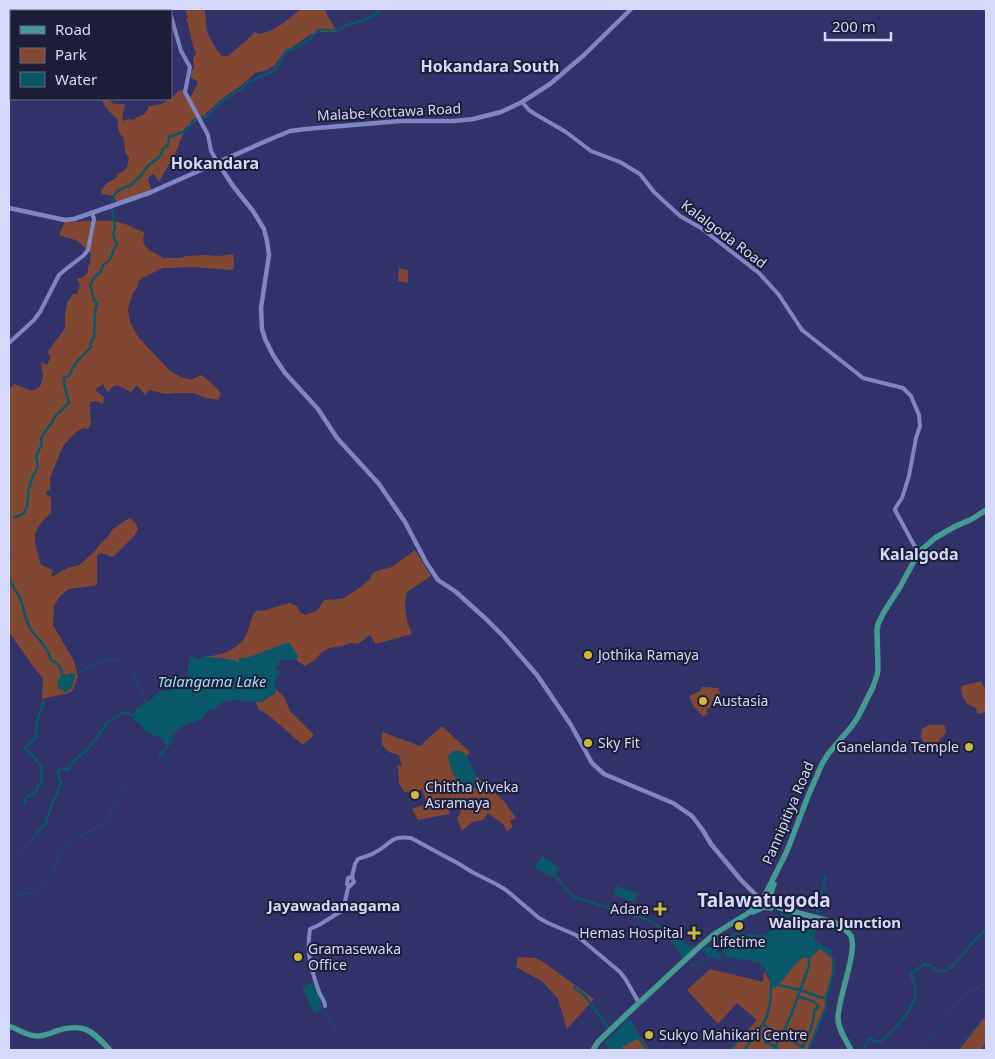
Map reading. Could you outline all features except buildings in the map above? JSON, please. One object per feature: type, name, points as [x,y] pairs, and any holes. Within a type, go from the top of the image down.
[{"type":"main road","name":"Malabe-Kottawa Road","points":[[9,208],[65,220],[74,219],[149,193],[294,130],[400,121],[454,121],[501,112],[522,102],[548,85],[574,64],[631,9]]},
{"type":"main road","points":[[218,163],[233,186],[253,210],[264,229],[269,260],[261,318],[262,329],[273,355],[285,373],[318,410],[337,438],[378,484],[405,522],[438,580],[456,592],[486,619],[550,692],[589,758],[601,771],[612,778],[673,804],[689,814],[702,829],[711,844],[757,900],[746,914]]},
{"type":"main road","name":"Pannipitiya Road","points":[[639,1004],[711,940],[753,912],[763,901],[789,852],[824,765],[836,747],[855,726],[875,688],[881,669],[881,625],[920,553],[935,538],[986,512]]},
{"type":"main road","points":[[750,890],[761,896],[771,886]]},
{"type":"main road","points":[[771,886],[769,901],[771,904],[783,909]]},
{"type":"main road","points":[[750,890],[763,901],[783,909],[836,923],[848,932],[852,941],[852,951],[838,1016],[840,1027],[851,1050]]},
{"type":"main road","name":"Pannipitiya Road","points":[[594,1050],[598,1042],[710,938],[763,901]]},
{"type":"main road","points":[[753,912],[765,907],[783,909]]},
{"type":"main road","points":[[9,1026],[38,1036],[74,1027],[84,1029],[95,1035],[110,1050]]},
{"type":"street","points":[[172,19],[181,50],[190,67],[185,92],[208,134],[211,151],[218,163]]},
{"type":"street","name":"Kalalgoda Road","points":[[522,102],[528,110],[566,132],[590,151],[620,162],[640,174],[654,192],[680,216],[701,228],[759,273],[779,295],[802,330],[863,378],[903,388],[912,396],[919,415],[920,426],[909,476],[902,498],[895,510],[920,553]]},
{"type":"street","points":[[9,343],[40,312],[59,275],[88,250],[94,219],[92,213]]},
{"type":"street","points":[[325,1006],[310,960],[308,949],[310,929],[343,910],[349,886],[347,880],[352,877],[358,859],[374,854],[395,838],[411,838],[506,890],[539,918],[552,926],[576,935],[620,972],[639,1004]]},
{"type":"green space","points":[[185,9],[204,9],[208,34],[222,56],[228,56],[255,32],[259,34],[270,31],[301,9],[324,9],[337,32],[319,32],[309,35],[281,56],[275,65],[267,70],[255,73],[242,85],[220,100],[198,120],[185,128],[177,150],[159,182],[154,174],[150,176],[148,181],[152,190],[117,203],[113,196],[102,194],[101,191],[107,183],[116,178],[125,169],[128,165],[129,157],[125,151],[123,138],[118,130],[118,120],[102,100],[108,100],[114,104],[125,104],[122,116],[123,121],[134,120],[145,114],[149,106],[172,100],[172,97],[182,90],[185,97],[191,96],[198,83],[191,78],[191,72],[194,68],[193,59],[196,53],[186,19],[188,18]]},
{"type":"green space","points":[[65,222],[119,222],[144,232],[143,241],[145,246],[164,258],[233,254],[233,270],[192,267],[163,268],[144,277],[138,282],[128,308],[131,324],[139,338],[169,370],[191,380],[201,375],[215,386],[221,394],[218,400],[193,393],[165,394],[150,390],[145,395],[137,385],[131,392],[117,385],[112,387],[109,392],[103,384],[97,388],[96,391],[104,397],[103,404],[96,401],[90,402],[91,423],[88,429],[84,428],[76,432],[63,446],[50,478],[50,490],[46,492],[51,497],[51,513],[39,526],[35,537],[41,565],[53,570],[51,577],[68,568],[79,565],[93,553],[112,530],[130,518],[135,522],[138,529],[134,536],[113,557],[101,553],[97,556],[97,584],[69,589],[61,595],[54,606],[53,625],[74,661],[78,676],[73,690],[69,693],[42,699],[43,679],[9,633],[9,389],[14,384],[32,391],[40,387],[43,376],[41,362],[47,365],[51,356],[47,353],[65,328],[67,303],[73,294],[77,294],[80,285],[77,279],[82,278],[88,272],[91,253],[79,242],[59,235]]},
{"type":"green space","points":[[399,268],[408,270],[408,283],[398,281]]},
{"type":"green space","points":[[415,550],[431,576],[407,592],[406,613],[412,634],[376,644],[370,635],[358,644],[352,643],[329,648],[305,666],[296,660],[298,656],[266,651],[247,658],[239,658],[240,663],[205,656],[222,654],[239,644],[245,637],[256,611],[289,603],[297,606],[300,612],[305,615],[318,610],[324,600],[342,599],[369,580],[373,573],[392,567]]},
{"type":"green space","points":[[981,681],[986,691],[986,712],[978,714],[975,707],[969,705],[964,700],[961,686]]},
{"type":"green space","name":"Austasia","points":[[702,686],[718,688],[721,696],[706,711],[708,713],[704,717],[693,706],[689,696],[700,691]]},
{"type":"green space","points":[[276,689],[284,697],[290,711],[314,735],[303,745],[267,714],[259,710],[256,702],[262,702],[275,693]]},
{"type":"green space","points":[[929,725],[945,726],[946,732],[934,747],[923,742],[921,737],[922,729]]},
{"type":"green space","points":[[442,726],[470,752],[467,756],[460,751],[469,789],[477,787],[476,776],[504,801],[516,818],[510,821],[513,827],[507,831],[503,824],[488,813],[483,820],[472,822],[462,831],[457,818],[461,812],[456,805],[450,807],[449,814],[418,820],[412,809],[427,804],[422,790],[404,792],[399,783],[398,765],[402,766],[399,755],[389,752],[382,745],[382,732],[420,746]]},
{"type":"green space","points":[[820,948],[833,959],[834,964],[825,1009],[808,1050],[730,1050],[757,1020],[737,1003],[718,1024],[687,990],[710,969],[763,982],[764,971],[774,988],[799,961],[804,957],[809,958]]},
{"type":"green space","points":[[518,957],[535,958],[542,961],[594,999],[567,1029],[558,999],[543,982],[516,967]]},
{"type":"green space","points":[[986,1016],[986,1043],[981,1050],[959,1050]]},
{"type":"green space","points":[[641,1037],[649,1050],[623,1050],[621,1047]]},
{"type":"water","name":"Talangama Lake","points":[[289,642],[298,656],[296,660],[280,660],[275,670],[281,671],[275,679],[276,693],[262,702],[224,701],[216,708],[208,710],[203,717],[181,727],[172,735],[173,741],[159,759],[159,754],[167,746],[165,742],[160,737],[150,734],[139,723],[134,721],[132,715],[137,708],[151,700],[159,692],[170,690],[189,677],[188,665],[191,655],[197,660],[205,656],[240,663],[238,657],[247,658]]},
{"type":"water","points":[[61,666],[64,675],[75,674],[72,687],[65,692],[57,689],[59,687],[58,679],[61,678]]},
{"type":"water","points":[[453,751],[460,751],[467,756],[476,776],[476,787],[469,789],[454,775],[450,767],[448,755]]},
{"type":"water","points":[[543,856],[560,869],[552,877],[535,868],[537,862]]},
{"type":"water","points":[[616,886],[638,893],[635,902],[614,895]]},
{"type":"water","points":[[781,913],[819,922],[814,939],[830,949],[833,959],[820,949],[809,959],[804,957],[799,961],[774,988],[765,969],[758,962],[725,957],[722,946],[730,941],[729,935],[732,933],[765,935],[772,929],[772,918],[779,920]]},
{"type":"water","points":[[666,926],[685,943],[695,948],[684,958],[662,933]]},
{"type":"water","points":[[707,947],[715,948],[722,958],[710,958],[702,950]]},
{"type":"water","points":[[314,982],[322,1010],[314,1013],[302,987]]},
{"type":"water","points":[[629,1018],[641,1037],[622,1047],[623,1050],[610,1049],[604,1042]]},
{"type":"waterway","points":[[202,117],[209,115],[221,102],[240,90],[247,83],[275,70],[286,51],[309,40],[319,30],[340,29],[367,19],[382,9]]},
{"type":"waterway","points":[[139,178],[168,145],[169,137],[188,130],[192,121],[199,118]]},
{"type":"waterway","points":[[112,204],[113,197],[117,192],[130,186],[137,179]]},
{"type":"waterway","points":[[14,517],[24,513],[27,507],[29,488],[38,467],[36,456],[42,444],[41,439],[56,415],[69,403],[64,378],[70,375],[76,363],[91,347],[90,345],[94,337],[97,303],[94,300],[90,285],[110,258],[117,244],[114,236],[115,228],[112,208]]},
{"type":"waterway","points":[[9,554],[9,559]]},
{"type":"waterway","points":[[9,577],[20,598],[30,628],[45,647],[51,660],[58,664],[60,668]]},
{"type":"waterway","points":[[75,674],[94,664],[112,659],[117,660],[132,671],[146,702]]},
{"type":"waterway","points":[[24,803],[27,797],[37,791],[40,784],[41,768],[37,760],[25,748],[35,738],[37,721],[44,702]]},
{"type":"waterway","points":[[37,833],[46,823],[61,783],[58,770],[61,768],[68,770],[70,764],[87,750],[109,721],[125,712],[132,715]]},
{"type":"waterway","points":[[9,903],[20,895],[32,892],[41,886],[52,872],[65,847],[105,823],[127,785],[132,782]]},
{"type":"waterway","points":[[9,860],[31,842],[37,833]]},
{"type":"waterway","points":[[554,875],[574,897],[648,920],[663,929]]},
{"type":"waterway","points":[[817,914],[826,875]]},
{"type":"waterway","points":[[863,1050],[869,1039],[876,1042],[881,1041],[898,1025],[909,1011],[915,997],[915,988],[911,974],[924,964],[931,966],[939,972],[948,969],[956,963],[986,930]]},
{"type":"waterway","points":[[690,963],[696,966],[710,958]]},
{"type":"waterway","points":[[773,1050],[785,1029],[793,1009],[809,966],[809,959]]},
{"type":"waterway","points":[[778,985],[826,998],[832,975],[833,959]]},
{"type":"waterway","points":[[744,1050],[757,1034],[768,1012],[771,982]]},
{"type":"waterway","points":[[922,1050],[958,1001],[966,993],[986,982]]},
{"type":"waterway","points":[[574,987],[585,996],[608,1027]]},
{"type":"waterway","points":[[799,997],[810,1000],[817,1004],[818,1007],[814,1011],[812,1026],[801,1050]]},
{"type":"waterway","points":[[808,1050],[826,1007],[826,998]]},
{"type":"waterway","points":[[325,1012],[336,1031]]},
{"type":"waterway","points":[[957,1050],[986,1015]]},
{"type":"waterway","points":[[763,1025],[792,1041]]},
{"type":"waterway","points":[[730,1050],[745,1033],[756,1034]]},
{"type":"waterway","points":[[639,1038],[647,1050]]},
{"type":"waterway","points":[[765,1042],[775,1046],[778,1050]]},
{"type":"waterway","points":[[795,1043],[803,1047]]},
{"type":"place","name":"Jothika Ramaya","points":[[588,655]]},
{"type":"place","name":"Austasia","points":[[703,701]]},
{"type":"place","name":"Sky Fit","points":[[588,743]]},
{"type":"place","name":"Ganelanda Temple","points":[[969,747]]},
{"type":"place","name":"Chittha Viveka Asramaya","points":[[415,795]]},
{"type":"place","name":"Adara","points":[[660,909]]},
{"type":"place","name":"Lifetime","points":[[739,926]]},
{"type":"place","name":"Hemas Hospital","points":[[694,933]]},
{"type":"place","name":"Gramasewaka Office","points":[[298,957]]},
{"type":"place","name":"Sukyo Mahikari Centre","points":[[649,1035]]},
{"type":"district","name":"Hokandara South","points":[[490,66]]},
{"type":"district","name":"Hokandara","points":[[215,163]]},
{"type":"district","name":"Kalalgoda","points":[[919,554]]},
{"type":"district","name":"Talawatugoda","points":[[764,900]]},
{"type":"district","name":"Jayawadanagama","points":[[334,906]]},
{"type":"district","name":"Walipara Junction","points":[[835,923]]}]
